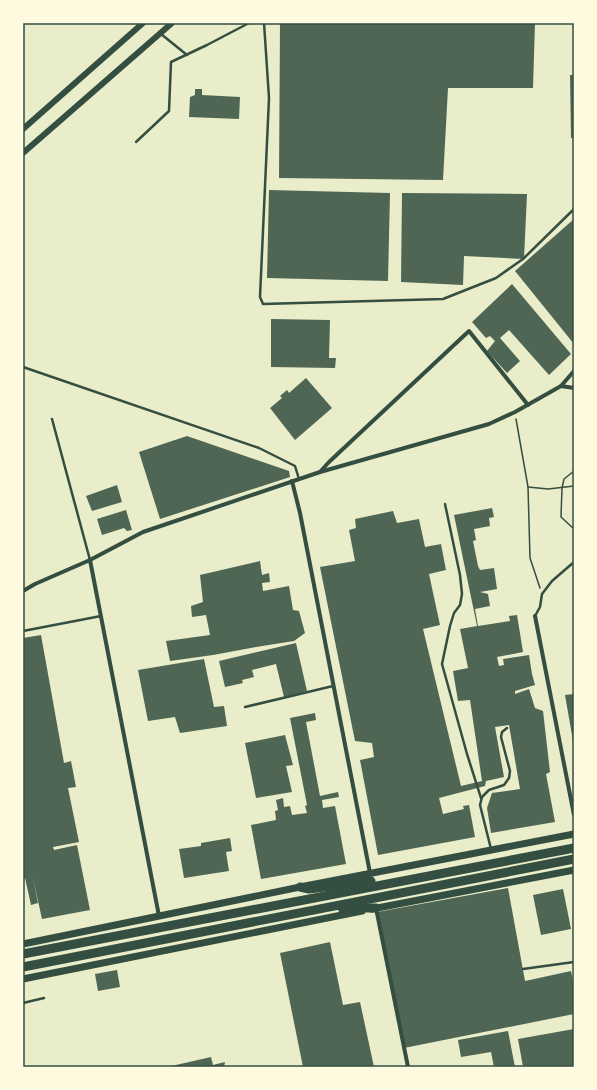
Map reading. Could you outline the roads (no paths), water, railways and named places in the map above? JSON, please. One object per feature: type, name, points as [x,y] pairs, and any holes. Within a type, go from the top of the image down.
[{"type":"highway","points":[[23,954],[574,848]]},
{"type":"highway","points":[[23,967],[574,859]]},
{"type":"highway","points":[[300,887],[309,888],[398,878],[408,880]]},
{"type":"highway","points":[[320,908],[376,908]]},
{"type":"main road","points":[[23,944],[370,873],[574,834]]},
{"type":"main road","points":[[23,979],[376,908],[435,899],[574,870]]},
{"type":"street","points":[[23,129],[143,23]]},
{"type":"street","points":[[23,153],[172,23]]},
{"type":"street","points":[[320,472],[335,456],[469,331],[528,405]]},
{"type":"street","points":[[23,591],[34,584],[90,560],[144,532],[320,472],[489,424],[515,412],[561,386],[574,371]]},
{"type":"street","points":[[561,386],[574,388]]},
{"type":"street","points":[[292,481],[300,513],[370,873]]},
{"type":"street","points":[[90,560],[159,916]]},
{"type":"street","points":[[535,616],[574,815]]},
{"type":"street","points":[[376,908],[408,1067]]},
{"type":"lane","points":[[136,142],[170,110],[171,62],[248,23]]},
{"type":"lane","points":[[264,23],[269,98],[260,297],[263,304],[443,299],[496,278],[523,260],[574,209]]},
{"type":"lane","points":[[160,33],[187,55]]},
{"type":"lane","points":[[23,367],[259,448],[295,466],[299,479]]},
{"type":"lane","points":[[52,419],[90,560]]},
{"type":"lane","points":[[445,504],[460,576],[462,594],[460,605],[454,613],[450,626],[442,664],[481,798],[480,805],[491,850]]},
{"type":"lane","points":[[535,616],[540,607],[542,594],[552,581],[574,562]]},
{"type":"lane","points":[[23,631],[101,616]]},
{"type":"lane","points":[[245,707],[334,686]]},
{"type":"lane","points":[[481,798],[489,790],[504,785],[509,778],[510,771],[501,737],[502,732],[507,728]]},
{"type":"lane","points":[[523,969],[574,962]]},
{"type":"lane","points":[[23,1003],[44,998]]}]
